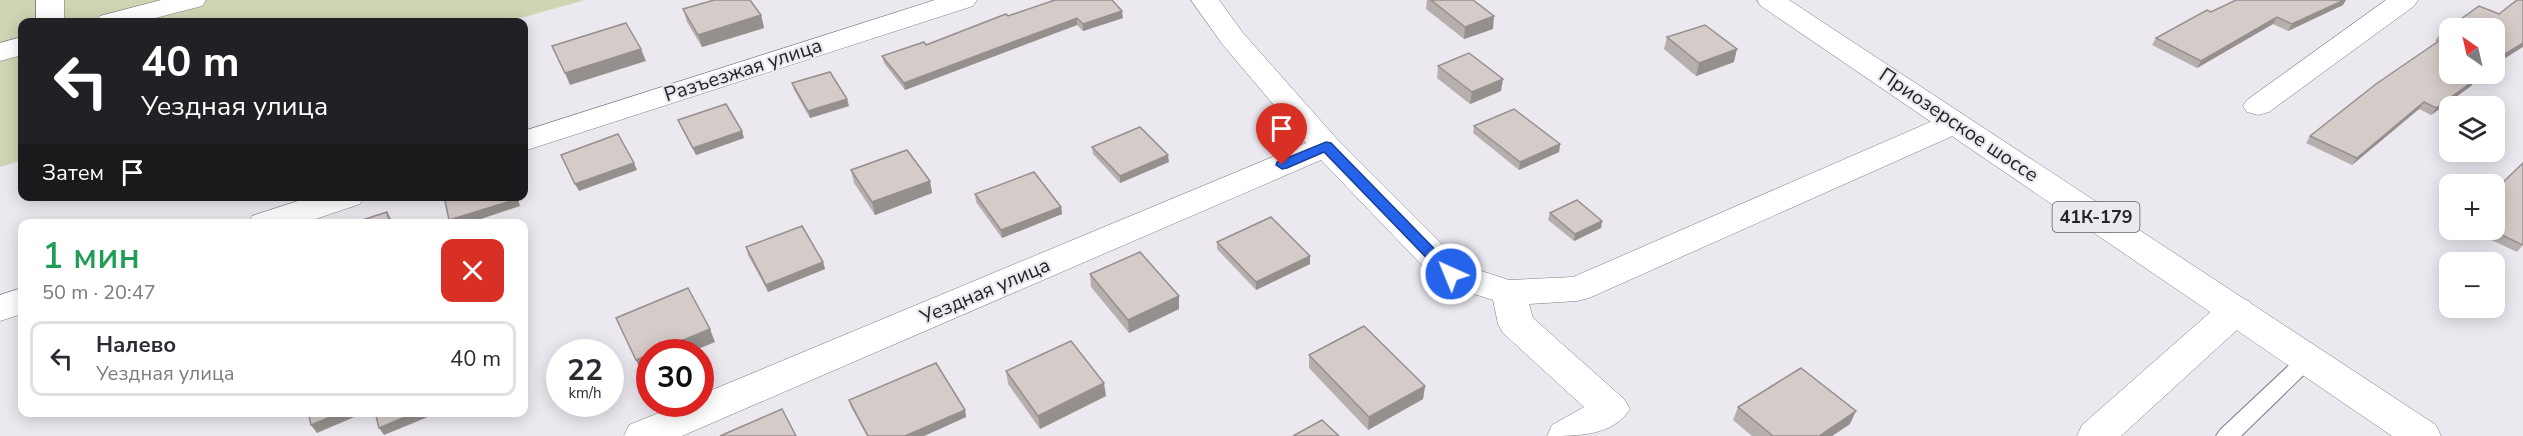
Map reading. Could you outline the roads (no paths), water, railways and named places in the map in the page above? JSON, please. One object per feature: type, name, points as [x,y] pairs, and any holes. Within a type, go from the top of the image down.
[{"type":"street","points":[[50,0],[50,18]]},
{"type":"street","points":[[125,18],[192,0]]},
{"type":"street","name":"Разъезжая улица","points":[[528,140],[963,0]]},
{"type":"street","points":[[1205,0],[1233,39],[1326,146],[1451,274],[1509,292],[1577,289],[1955,123]]},
{"type":"street","name":"Приозерское шоссе","points":[[1771,0],[2236,310]]},
{"type":"street","points":[[2258,106],[2404,0]]},
{"type":"street","points":[[0,52],[18,47]]},
{"type":"street","name":"Уездная улица","points":[[643,436],[1326,146]]},
{"type":"street","points":[[279,219],[333,201]]},
{"type":"street","points":[[1509,292],[1516,324],[1611,409],[1566,436]]},
{"type":"street","points":[[0,308],[18,302]]},
{"type":"street","points":[[2096,436],[2236,310]]},
{"type":"street","name":"41К-179","points":[[2236,310],[2422,436]]},
{"type":"lane","points":[[2227,436],[2308,359]]}]
